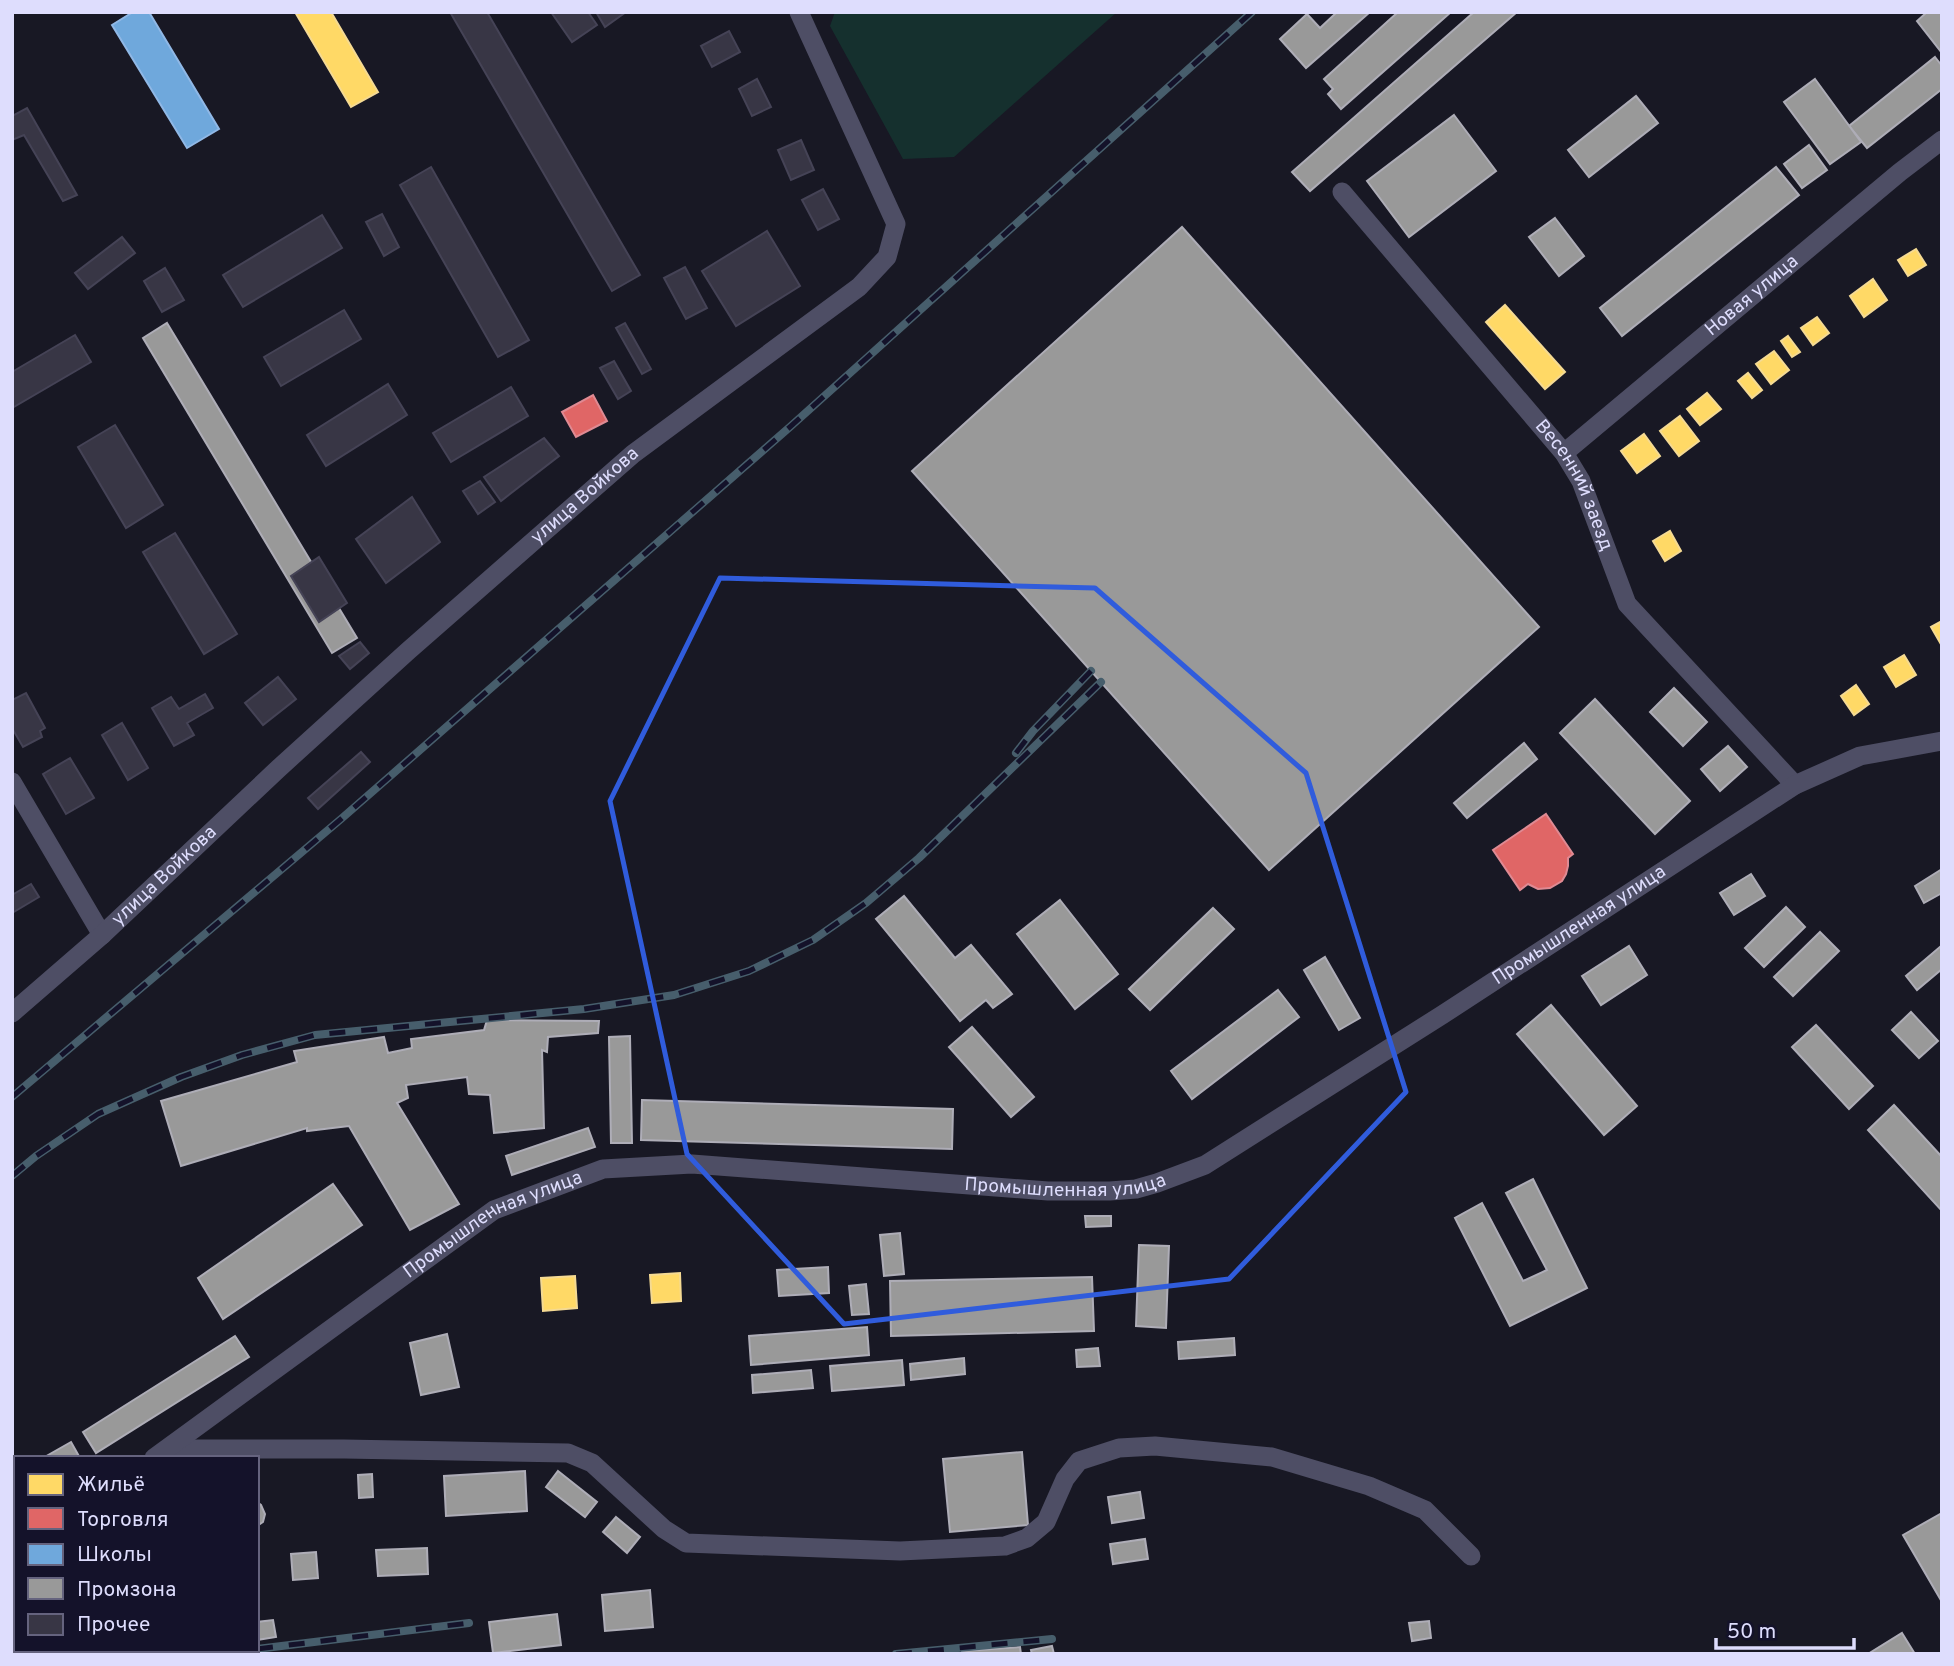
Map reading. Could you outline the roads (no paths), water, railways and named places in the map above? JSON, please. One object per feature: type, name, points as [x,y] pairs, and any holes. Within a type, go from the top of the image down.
[{"type":"street","name":"улица Войкова","points":[[12,1013],[102,934],[408,651],[633,454],[859,287],[887,257],[896,224],[799,12]]},
{"type":"street","name":"Новая улица","points":[[1564,453],[1900,172],[1942,140]]},
{"type":"street","name":"Весенний заезд","points":[[1342,192],[1564,453],[1581,481],[1627,604],[1795,785]]},
{"type":"street","name":"Промышленная улица","points":[[162,1453],[494,1210],[603,1169],[692,1164],[1048,1191],[1110,1191],[1136,1189],[1206,1165],[1795,785],[1860,756],[1939,739]]},
{"type":"street","points":[[12,782],[102,934]]},
{"type":"street","points":[[162,1453],[568,1453],[592,1463],[664,1529],[686,1543],[900,1551],[1005,1546],[1027,1538],[1046,1522],[1065,1479],[1079,1461],[1119,1448],[1168,1447],[1272,1457],[1369,1486],[1425,1510],[1471,1556]]},
{"type":"railway","points":[[12,1097],[341,819],[791,426],[1252,12]]},
{"type":"railway","points":[[1016,753],[1033,731],[1091,671]]},
{"type":"railway","points":[[12,1176],[36,1156],[98,1114],[181,1077],[242,1055],[315,1035],[584,1009],[674,995],[749,971],[813,940],[866,903],[919,858],[1101,682]]},
{"type":"railway","points":[[259,1649],[469,1623]]},
{"type":"railway","points":[[896,1654],[1052,1639]]},
{"type":"railway","points":[[67,1652],[85,1654]]},
{"type":"railway","points":[[216,1654],[230,1652]]}]
